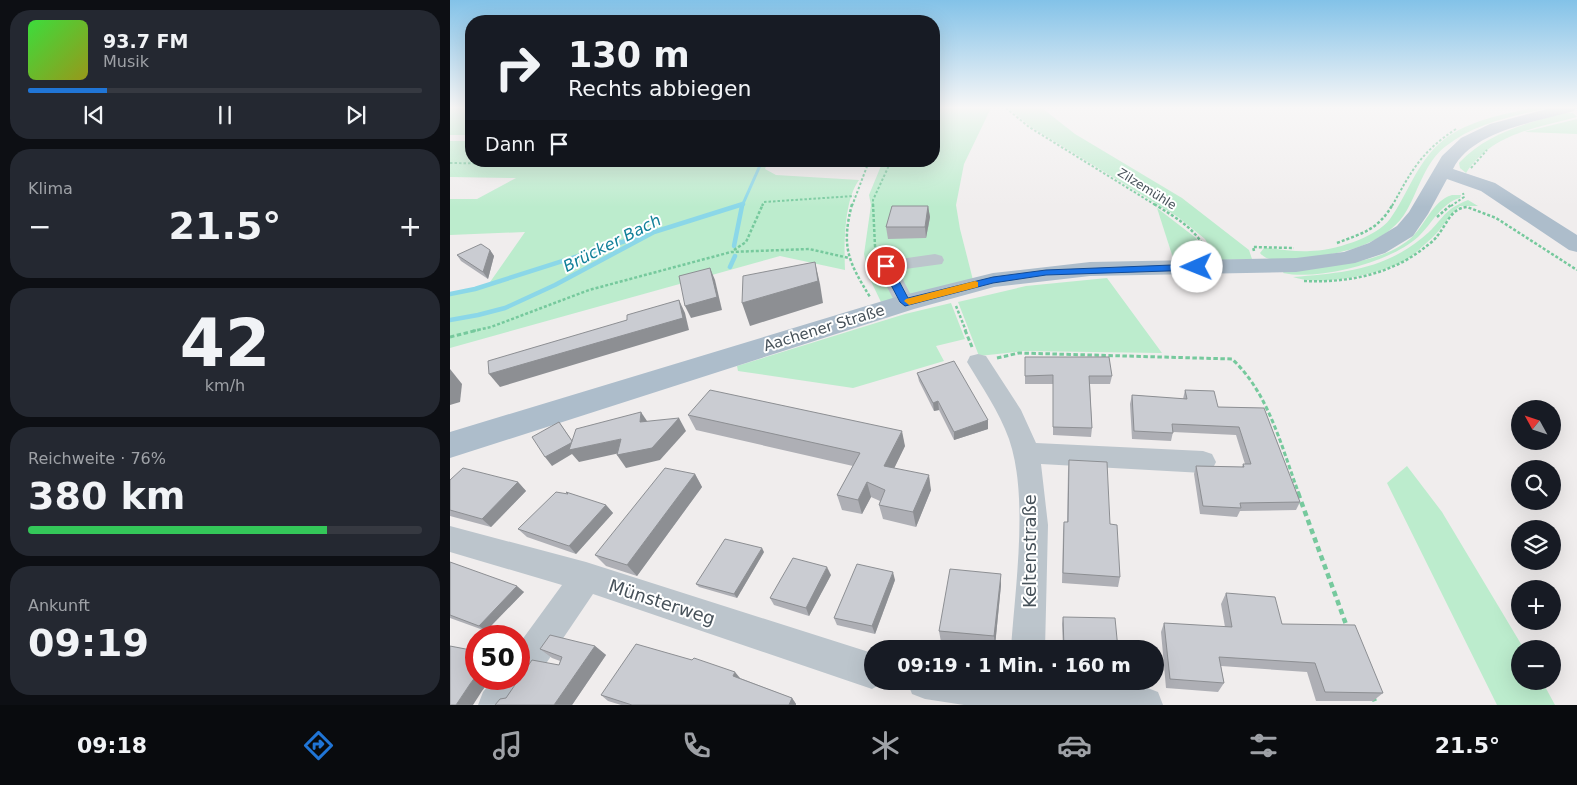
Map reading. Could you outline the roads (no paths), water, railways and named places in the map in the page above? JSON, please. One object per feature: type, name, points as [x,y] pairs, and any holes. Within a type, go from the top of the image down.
[{"type":"main road","name":"Aachener Straße","points":[[450,445],[905,302],[993,280],[1046,272],[1267,266],[1330,261],[1377,248],[1405,231],[1428,198],[1441,171],[1457,150],[1470,141]]},
{"type":"main road","points":[[1441,171],[1452,181],[1524,211]]},
{"type":"main road","points":[[1441,171],[1488,187],[1577,244]]},
{"type":"main road","points":[[1428,198],[1456,192],[1499,201]]},
{"type":"street","points":[[905,302],[886,266],[935,260]]},
{"type":"street","name":"Keltenstraße","points":[[978,362],[1009,412],[1026,452],[1032,504],[1028,640]]},
{"type":"street","points":[[1026,452],[1203,462]]},
{"type":"street","name":"Münsterweg","points":[[450,539],[586,577],[864,668]]},
{"type":"street","points":[[530,657],[586,577]]},
{"type":"street","points":[[496,705],[507,690]]},
{"type":"street","points":[[995,690],[1145,705]]},
{"type":"waterway","name":"Brücker Bach","points":[[743,204],[759,167]]},
{"type":"waterway","name":"Brücker Bach","points":[[450,320],[505,308],[555,285],[654,232],[743,204]]},
{"type":"waterway","points":[[734,246],[743,204]]},
{"type":"waterway","points":[[450,294],[475,289],[641,236]]},
{"type":"waterway","points":[[730,267],[735,256]]}]
